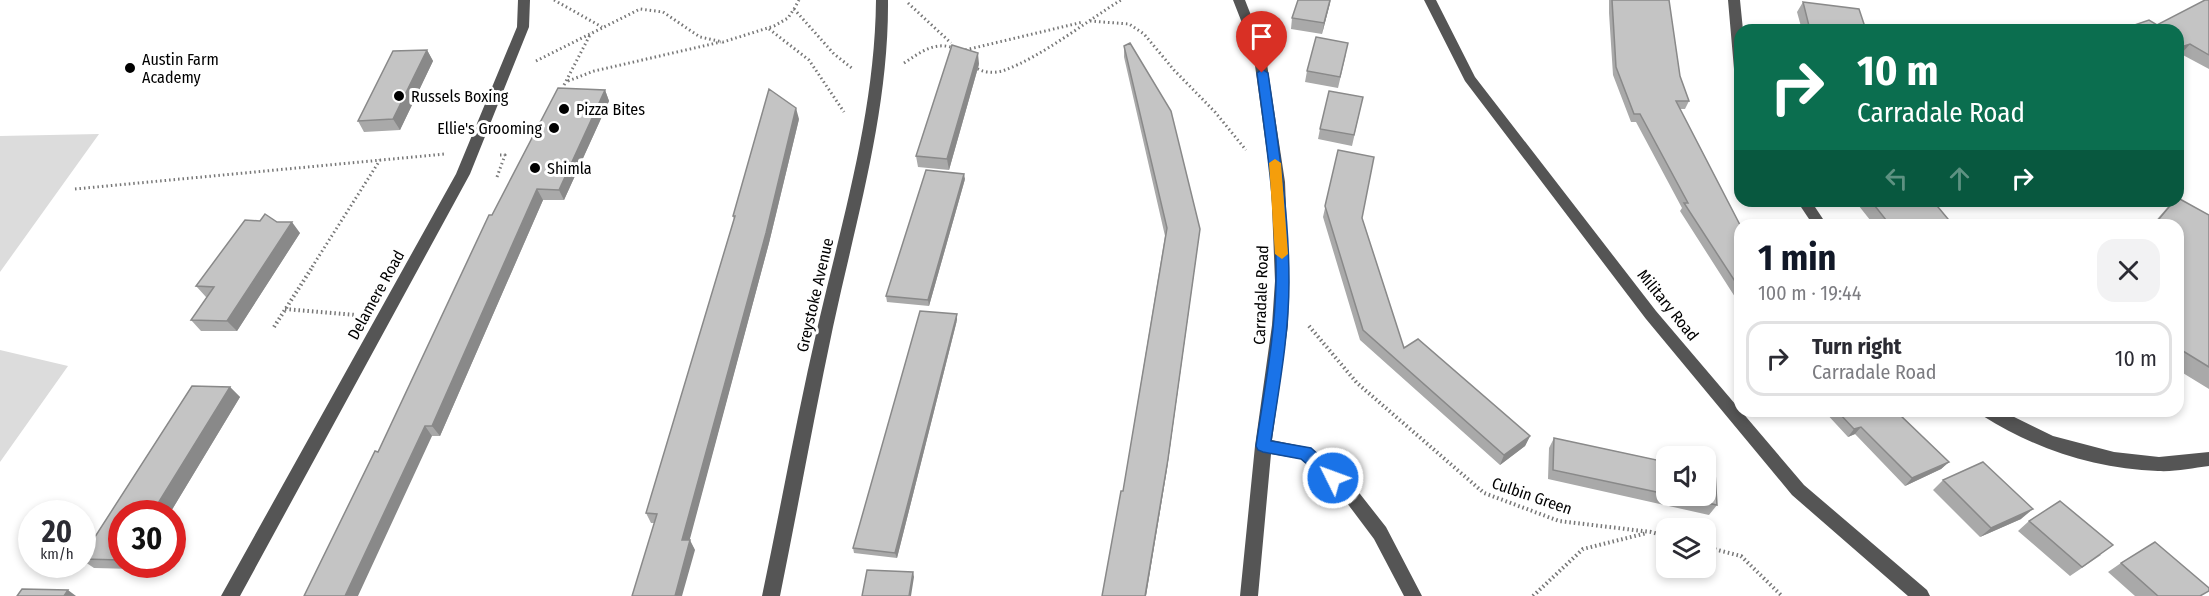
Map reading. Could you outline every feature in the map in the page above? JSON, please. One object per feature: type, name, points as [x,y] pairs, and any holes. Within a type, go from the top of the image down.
[{"type":"street","name":"Delamere Road","points":[[230,596],[463,174],[522,27],[524,0]]},
{"type":"street","name":"Carradale Road","points":[[1239,0],[1259,51],[1278,182],[1282,281],[1280,326],[1263,446],[1249,596]]},
{"type":"street","name":"Military Road","points":[[1430,0],[1469,78],[1651,315],[1734,414]]},
{"type":"street","points":[[1734,0],[1736,24]]},
{"type":"street","name":"Greystoke Avenue","points":[[771,596],[825,328],[866,152],[882,30],[882,2]]},
{"type":"street","name":"Military Road","points":[[1737,417],[1798,490],[1922,596]]},
{"type":"street","points":[[1998,417],[2012,427],[2089,455],[2160,464],[2209,459]]},
{"type":"street","points":[[1263,446],[1305,453],[1347,490],[1380,533],[1413,596]]},
{"type":"path","points":[[554,0],[602,27]]},
{"type":"path","points":[[568,81],[594,71],[769,29],[790,17],[799,0]]},
{"type":"path","points":[[972,64],[978,70],[1003,71],[1031,57],[1121,0]]},
{"type":"path","points":[[882,2],[908,3],[966,57]]},
{"type":"path","points":[[505,73],[544,58],[640,9],[652,7],[665,11],[689,31],[704,39],[722,42]]},
{"type":"path","points":[[794,9],[834,54],[874,85],[935,44],[947,43],[959,51],[1088,21],[1129,24],[1144,34],[1174,70],[1215,112],[1243,147],[1278,182]]},
{"type":"path","points":[[769,29],[809,60],[848,118],[871,121]]},
{"type":"path","points":[[564,85],[591,33]]},
{"type":"path","points":[[75,189],[472,151]]},
{"type":"path","points":[[497,177],[505,155]]},
{"type":"path","points":[[274,327],[380,160]]},
{"type":"path","points":[[285,309],[385,317]]},
{"type":"path","name":"Culbin Green","points":[[1280,326],[1306,324],[1357,382],[1484,493],[1559,521],[1656,533]]},
{"type":"path","points":[[1533,596],[1583,549],[1651,532]]},
{"type":"path","points":[[1716,549],[1741,556],[1782,596]]},
{"type":"shaded area","points":[[99,134],[0,272],[0,136]]},
{"type":"shaded area","points":[[0,350],[68,366],[0,462]]},
{"type":"building","points":[[1298,0],[1330,0],[1324,23],[1292,18]]},
{"type":"building","points":[[1612,0],[1669,0],[1680,76],[1689,101],[1676,101],[1737,219],[1734,219],[1734,280],[1684,203],[1688,203],[1640,114],[1634,114],[1616,67]]},
{"type":"building","points":[[2209,0],[2209,55],[2190,44],[2184,46],[2184,24],[2159,24]]},
{"type":"building","points":[[1803,2],[1859,9],[1864,24],[1808,24]]},
{"type":"building","points":[[2149,20],[2155,24],[2137,24]]},
{"type":"building","points":[[1316,37],[1348,43],[1340,77],[1307,71]]},
{"type":"building","points":[[1130,43],[1171,111],[1200,229],[1168,459],[1145,596],[1102,596],[1121,491],[1123,491],[1167,228],[1124,46]]},
{"type":"building","points":[[952,45],[978,53],[947,159],[916,156]]},
{"type":"building","points":[[427,50],[393,119],[358,121],[393,51]]},
{"type":"building","points":[[558,88],[605,90],[559,190],[537,189],[432,426],[425,426],[345,596],[304,596],[375,451],[378,452],[489,215],[492,215]]},
{"type":"building","points":[[769,89],[796,108],[766,233],[682,540],[690,540],[675,596],[632,596],[657,514],[646,513],[735,216],[733,216]]},
{"type":"building","points":[[1329,91],[1363,97],[1354,135],[1320,129]]},
{"type":"building","points":[[1338,150],[1374,157],[1362,218],[1404,348],[1418,339],[1530,436],[1504,455],[1363,330],[1325,206]]},
{"type":"building","points":[[926,170],[964,174],[928,300],[886,296]]},
{"type":"building","points":[[2184,201],[2209,215],[2209,367],[2184,352],[2184,219],[2159,219],[2169,207],[2184,207]]},
{"type":"building","points":[[1876,207],[1938,207],[1948,219],[1885,219]]},
{"type":"building","points":[[265,214],[277,222],[292,222],[227,321],[191,320],[214,287],[196,286],[245,220],[260,221]]},
{"type":"building","points":[[920,311],[957,314],[895,553],[853,548]]},
{"type":"building","points":[[192,386],[230,387],[160,500],[119,500]]},
{"type":"building","points":[[1843,417],[1902,417],[1949,462],[1912,478],[1861,427],[1854,429]]},
{"type":"building","points":[[1554,438],[1656,460],[1656,492],[1553,470]]},
{"type":"building","points":[[1983,462],[2033,509],[1991,528],[1943,480]]},
{"type":"building","points":[[2060,501],[2113,545],[2082,567],[2029,521]]},
{"type":"building","points":[[108,517],[108,560],[96,559],[96,535]]},
{"type":"building","points":[[2155,542],[2209,588],[2209,591],[2200,596],[2158,596],[2121,563]]},
{"type":"building","points":[[867,570],[913,572],[909,596],[862,596]]},
{"type":"building","points":[[22,589],[68,590],[64,596],[17,596]]},
{"type":"slow traffic","points":[[1275,163],[1282,254]]},
{"type":"place","name":"Austin Farm Academy","points":[[130,68]]},
{"type":"place","name":"Russels Boxing","points":[[399,96]]},
{"type":"place","name":"Pizza Bites","points":[[564,109]]},
{"type":"place","name":"Ellie's Grooming","points":[[554,128]]},
{"type":"place","name":"Shimla","points":[[535,168]]},
{"type":"route","points":[[1262,73],[1278,182],[1282,281],[1280,326],[1263,446],[1305,453],[1333,478]]}]
